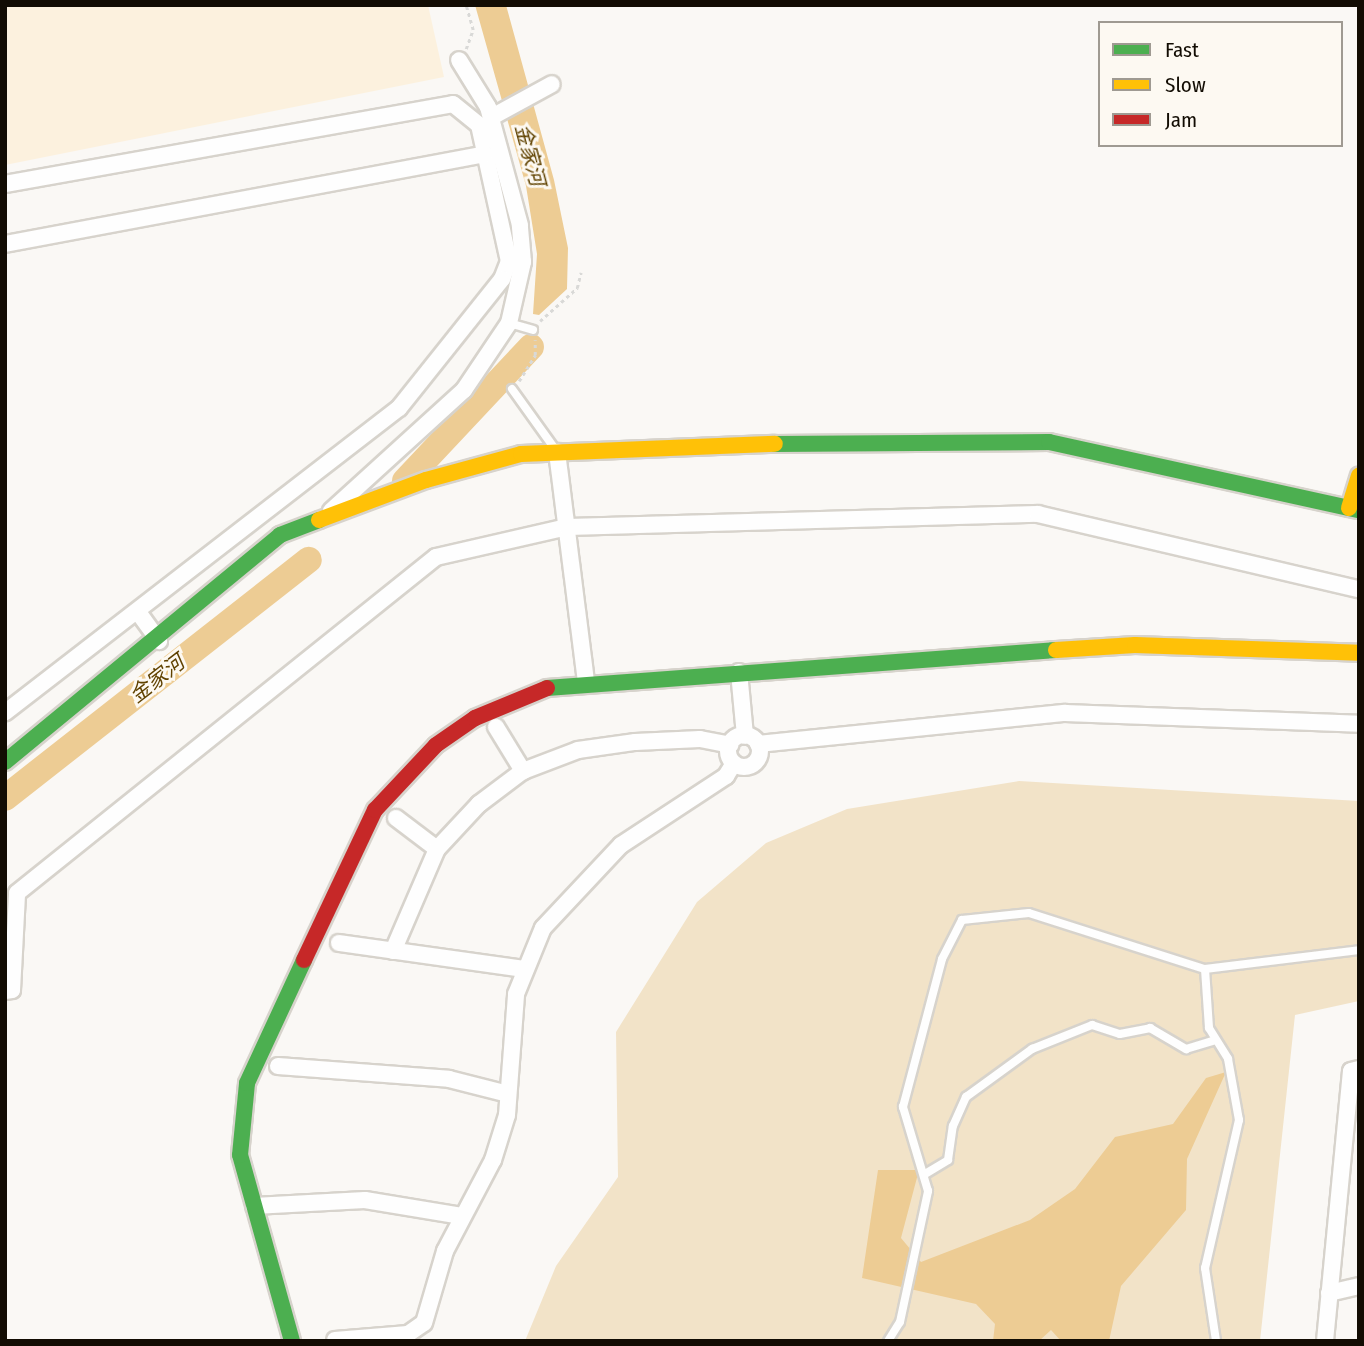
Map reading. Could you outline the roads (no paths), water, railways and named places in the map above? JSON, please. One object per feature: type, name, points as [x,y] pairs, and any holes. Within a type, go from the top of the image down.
[{"type":"street","points":[[321,519],[464,390],[509,323],[524,247],[498,114],[459,60]]},
{"type":"street","points":[[498,114],[552,84]]},
{"type":"street","points":[[5,184],[437,104],[470,112],[485,154],[509,261],[502,279],[399,408],[5,713]]},
{"type":"street","points":[[5,244],[485,154]]},
{"type":"street","points":[[5,762],[159,641],[280,536],[485,461],[557,452],[1049,442],[1354,509],[1359,476]]},
{"type":"street","points":[[557,452],[586,680]]},
{"type":"street","points":[[263,514],[280,536]]},
{"type":"street","points":[[5,991],[12,990],[17,893],[436,557],[567,527],[1038,514],[1359,589]]},
{"type":"street","points":[[138,612],[159,641]]},
{"type":"street","points":[[292,1341],[240,1155],[247,1083],[375,810],[436,745],[475,718],[530,691],[586,680],[1135,645],[1359,653]]},
{"type":"street","points":[[734,763],[756,762],[739,671]]},
{"type":"street","points":[[393,951],[437,849],[479,804],[523,771],[578,750],[635,742],[700,739],[730,746],[752,740],[1065,713],[1359,724]]},
{"type":"street","points":[[496,727],[523,771]]},
{"type":"street","points":[[335,1340],[408,1334],[424,1323],[429,1292],[462,1216],[492,1160],[509,1094],[516,994],[543,928],[568,896],[621,845],[726,776],[734,763],[730,746]]},
{"type":"street","points":[[396,818],[437,849]]},
{"type":"street","points":[[340,943],[525,969]]},
{"type":"street","points":[[278,1066],[449,1079],[509,1094]]},
{"type":"street","points":[[1325,1341],[1329,1293],[1351,1155],[1351,1071],[1359,1069]]},
{"type":"street","points":[[254,1206],[365,1200],[462,1216]]},
{"type":"street","points":[[1329,1293],[1359,1286]]},
{"type":"lane","points":[[509,323],[534,330]]},
{"type":"lane","points":[[512,389],[557,452]]},
{"type":"lane","points":[[888,1341],[901,1316],[928,1191],[903,1107],[942,959],[962,920],[1029,913],[1205,969],[1359,950]]},
{"type":"lane","points":[[1205,969],[1213,1041],[1228,1059],[1239,1128],[1205,1268],[1216,1341]]},
{"type":"lane","points":[[925,1174],[948,1160],[953,1126],[966,1097],[1032,1049],[1092,1025],[1120,1034],[1150,1028],[1186,1049],[1213,1041]]},
{"type":"water","points":[[475,5],[506,5],[554,180],[568,248],[567,289],[539,315],[533,314],[537,254],[526,186]]},
{"type":"water","points":[[1226,1072],[1187,1159],[1186,1210],[1121,1286],[1109,1341],[1061,1341],[1051,1330],[1039,1341],[993,1341],[995,1324],[976,1304],[862,1278],[878,1170],[919,1170],[901,1238],[921,1262],[1030,1220],[1075,1189],[1115,1137],[1173,1124],[1206,1078]]},
{"type":"waterway","name":"金家河","points":[[405,481],[531,347]]},
{"type":"waterway","name":"金家河","points":[[5,798],[309,560]]}]
